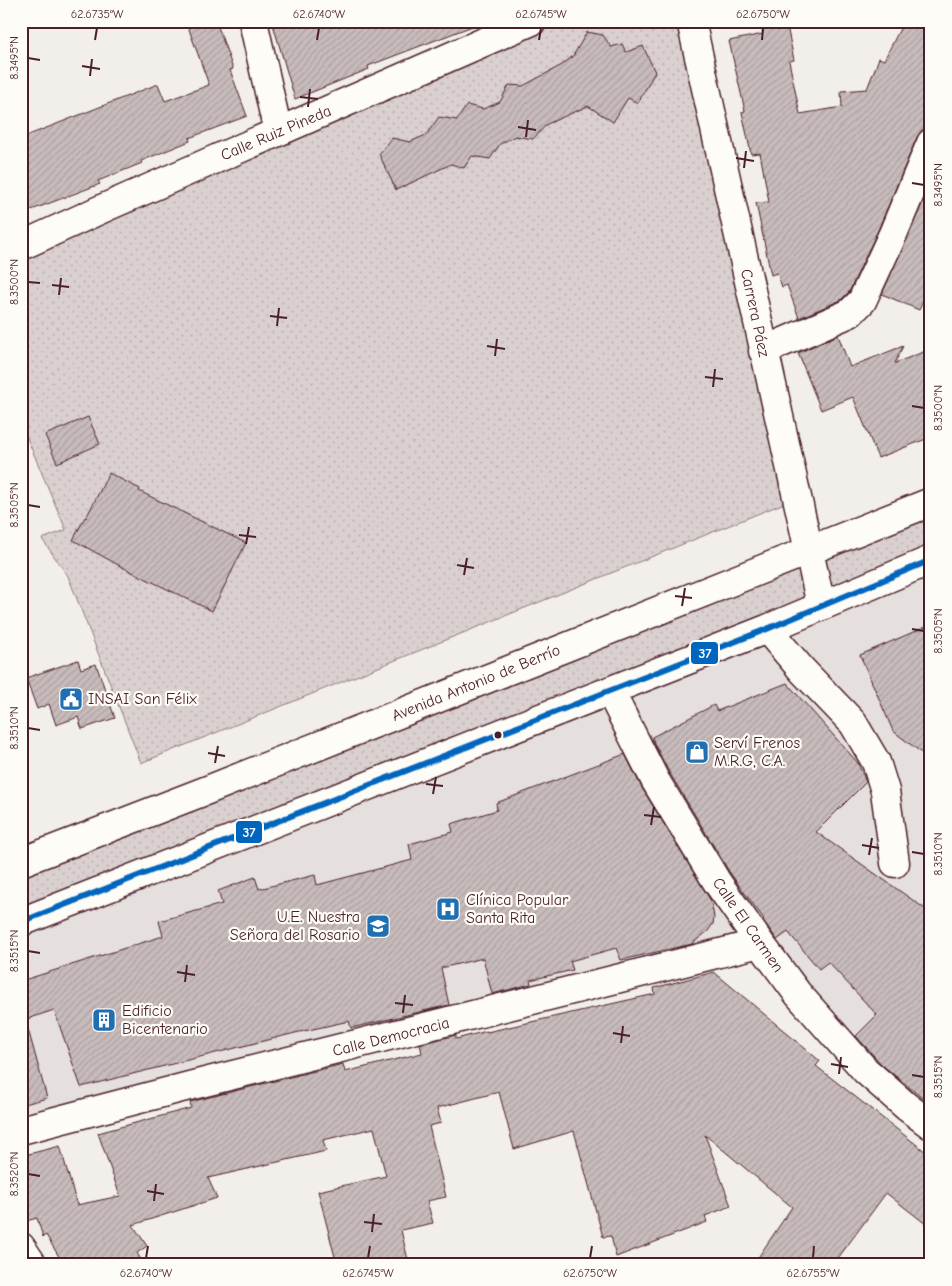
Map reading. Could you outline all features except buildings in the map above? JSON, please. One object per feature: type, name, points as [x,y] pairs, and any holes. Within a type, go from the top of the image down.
[{"type":"street","points":[[252,21],[278,132]]},
{"type":"street","name":"Calle Ruiz Pineda","points":[[21,246],[106,206],[532,21]]},
{"type":"street","name":"Carrera Páez","points":[[691,21],[821,605]]},
{"type":"street","points":[[763,351],[850,313],[862,301],[893,234],[931,142]]},
{"type":"street","name":"Avenida Antonio de Berrío","points":[[21,862],[233,780],[931,502]]},
{"type":"street","points":[[21,922],[767,629],[931,560]]},
{"type":"street","points":[[767,629],[802,670],[853,723],[876,762],[885,791],[895,863]]},
{"type":"street","name":"Calle El Carmen","points":[[610,691],[655,780],[721,888],[760,943],[798,994],[866,1071],[931,1125]]},
{"type":"street","name":"Calle Democracia","points":[[21,1130],[760,943]]},
{"type":"street","points":[[21,1247],[33,1265]]},
{"type":"shaded area","points":[[532,21],[691,21],[797,498],[141,763],[68,576],[42,539],[66,530],[21,424],[21,246]]},
{"type":"shaded area","points":[[931,502],[931,560],[21,922],[21,862]]},
{"type":"shaded area","points":[[931,560],[931,1125],[760,943],[21,1130],[21,922]]},
{"type":"transit line","name":"37","points":[[21,922],[767,629],[931,560]]},
{"type":"place","name":"INSAI San Félix","points":[[71,699]]},
{"type":"place","name":"Serví Frenos M.R.G, C.A.","points":[[697,752]]},
{"type":"place","name":"Clínica Popular Santa Rita","points":[[448,909]]},
{"type":"place","name":"U.E. Nuestra Señora del Rosario","points":[[378,926]]},
{"type":"place","name":"Edificio Bicentenario","points":[[104,1020]]}]
